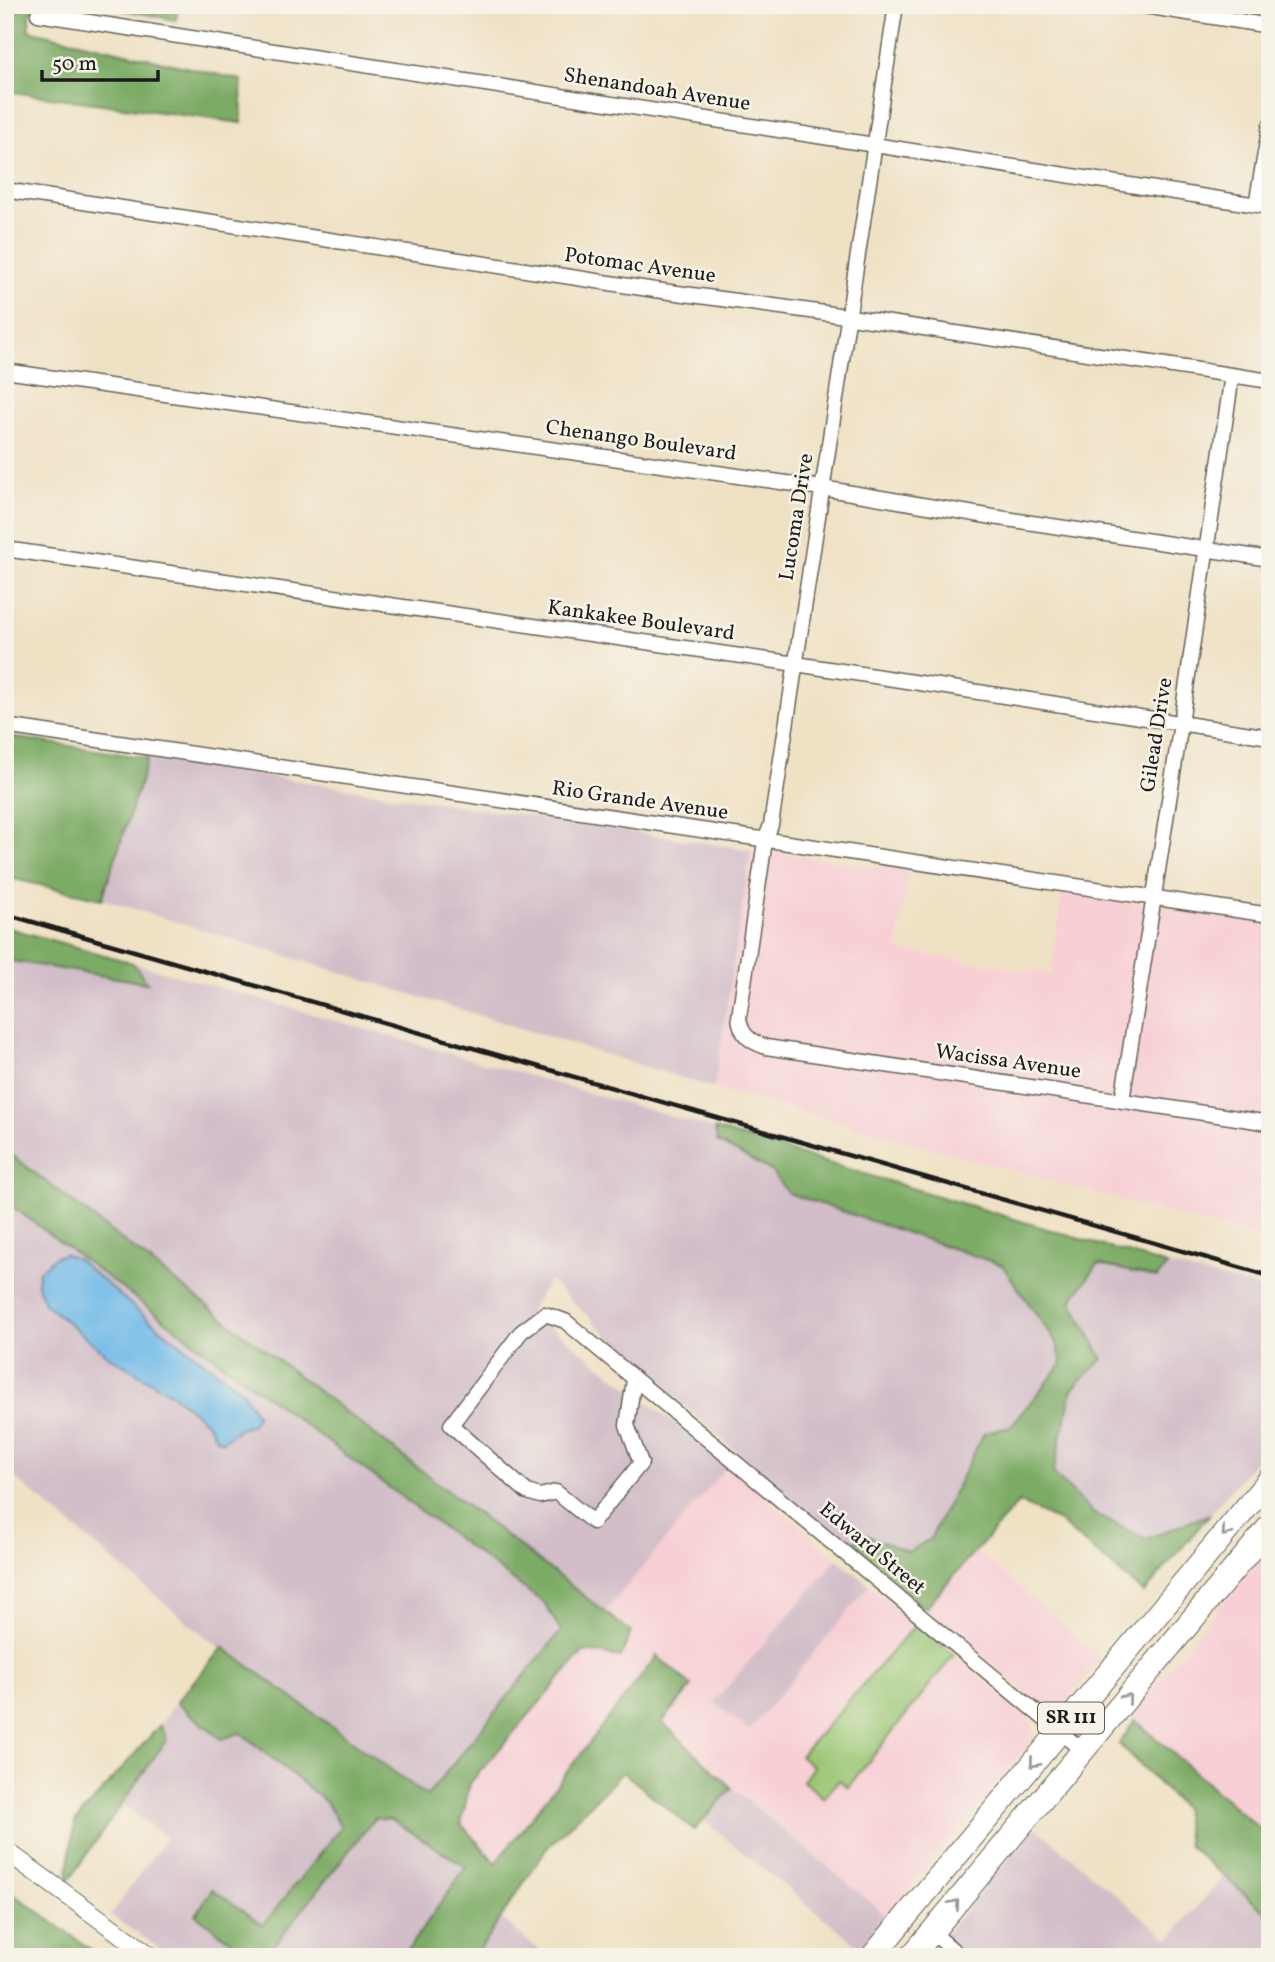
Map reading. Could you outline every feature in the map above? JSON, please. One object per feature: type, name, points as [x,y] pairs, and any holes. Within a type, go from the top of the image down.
[{"type":"main road","name":"SR 111","points":[[872,1957],[1270,1479]]},
{"type":"main road","name":"SR 111","points":[[911,1957],[1270,1526]]},
{"type":"street","name":"Lucoma Drive","points":[[743,1034],[739,1017],[765,841],[771,825],[896,5]]},
{"type":"street","points":[[1138,5],[1270,26]]},
{"type":"street","name":"Shenandoah Avenue","points":[[38,14],[1263,206]]},
{"type":"street","points":[[1263,206],[1270,125]]},
{"type":"street","name":"Potomac Avenue","points":[[5,190],[642,288],[1270,380]]},
{"type":"street","name":"Chenango Boulevard","points":[[5,371],[822,488],[1270,559]]},
{"type":"street","name":"Gilead Drive","points":[[1122,1101],[1232,375]]},
{"type":"street","name":"Kankakee Boulevard","points":[[5,549],[796,664],[1270,737]]},
{"type":"street","name":"Rio Grande Avenue","points":[[5,726],[1270,915]]},
{"type":"street","name":"Wacissa Avenue","points":[[743,1034],[752,1042],[766,1048],[1270,1123]]},
{"type":"street","name":"Edward Street","points":[[634,1380],[627,1425],[641,1463],[593,1522],[556,1492],[540,1496],[527,1492],[451,1425],[521,1332],[545,1314],[565,1321],[1083,1751]]},
{"type":"street","points":[[5,1850],[152,1957]]},
{"type":"street","points":[[932,1932],[961,1957]]},
{"type":"shaded area","points":[[148,758],[751,850],[714,1088],[102,899]]},
{"type":"shaded area","points":[[751,850],[908,871],[897,950],[1051,974],[1062,893],[1270,923],[1270,1241],[714,1088]]},
{"type":"shaded area","points":[[5,960],[148,983],[133,963],[715,1129],[718,1142],[770,1170],[789,1193],[1002,1265],[1057,1344],[1062,1364],[1010,1427],[984,1433],[930,1539],[908,1552],[867,1535],[848,1546],[705,1425],[549,1280],[530,1311],[728,1465],[605,1612],[5,1150]]},
{"type":"shaded area","points":[[5,1201],[545,1604],[561,1631],[427,1796],[202,1634],[5,1470]],"holes":[[[77,1259],[148,1319],[251,1426],[240,1429],[223,1441],[217,1439],[207,1423],[173,1395]]]},
{"type":"shaded area","points":[[1097,1264],[1157,1277],[1167,1265],[1270,1290],[1270,1443],[1210,1514],[1146,1539],[1094,1514],[1053,1474],[1072,1389],[1103,1359],[1070,1301]]},
{"type":"shaded area","points":[[728,1465],[837,1559],[715,1702],[749,1731],[870,1585],[916,1624],[800,1756],[814,1767],[804,1781],[824,1798],[839,1780],[849,1787],[954,1655],[1033,1723],[1034,1738],[887,1916],[732,1788],[662,1722],[496,1863],[461,1824],[470,1783],[584,1651],[631,1632],[605,1612]]},
{"type":"shaded area","points":[[1270,1546],[1270,1838],[1130,1715]]},
{"type":"shaded area","points":[[976,1550],[1101,1658],[1062,1706],[1055,1708],[1030,1697],[925,1608]]},
{"type":"shaded area","points":[[837,1559],[870,1585],[749,1731],[714,1702]]},
{"type":"shaded area","points":[[176,1702],[221,1739],[241,1733],[326,1802],[341,1827],[263,1926],[213,1889],[241,1950],[236,1957],[173,1957],[110,1915],[166,1838],[121,1803],[167,1739],[160,1725]]},
{"type":"shaded area","points":[[732,1788],[887,1916],[860,1947],[703,1820]]},
{"type":"shaded area","points":[[375,1818],[391,1819],[466,1867],[407,1951],[411,1957],[265,1957]]},
{"type":"shaded area","points":[[1035,1827],[1169,1939],[1224,1876],[1270,1916],[1270,1957],[952,1957],[937,1944]]},
{"type":"shaded area","points":[[501,1918],[547,1957],[475,1957]]},
{"type":"green space","points":[[5,5],[32,5],[28,30],[241,80],[242,123],[5,91]]},
{"type":"green space","points":[[100,5],[178,5],[176,20]]},
{"type":"green space","points":[[5,736],[148,758],[102,899],[5,877]]},
{"type":"green space","points":[[5,927],[133,963],[148,983],[5,960]]},
{"type":"green space","points":[[715,1129],[1167,1265],[1157,1278],[1098,1264],[1071,1301],[1103,1359],[1072,1389],[1053,1473],[1094,1514],[1146,1539],[1210,1514],[1144,1593],[1058,1521],[1019,1502],[925,1608],[848,1546],[867,1535],[908,1552],[930,1539],[984,1433],[1010,1427],[1062,1364],[1057,1344],[1002,1265],[788,1193],[770,1170],[717,1142]]},
{"type":"green space","points":[[5,1150],[631,1632],[621,1657],[584,1651],[470,1783],[461,1824],[496,1863],[657,1656],[692,1686],[662,1722],[732,1788],[694,1830],[623,1772],[546,1849],[475,1957],[411,1957],[407,1951],[466,1867],[391,1819],[375,1818],[265,1957],[236,1957],[241,1949],[196,1915],[212,1889],[263,1925],[341,1827],[326,1802],[241,1733],[221,1739],[176,1702],[223,1647],[427,1796],[561,1631],[545,1604],[5,1201]]},
{"type":"green space","points":[[916,1624],[954,1655],[848,1787],[839,1780],[824,1798],[803,1781],[813,1767],[800,1756]]},
{"type":"green space","points":[[1135,1720],[1270,1838],[1270,1916],[1188,1845],[1183,1808],[1119,1744]]},
{"type":"green space","points":[[160,1725],[167,1739],[66,1884],[75,1822]]},
{"type":"green space","points":[[7,1889],[101,1957],[5,1957]]},
{"type":"water","points":[[64,1254],[77,1259],[148,1319],[242,1391],[257,1416],[251,1426],[239,1429],[223,1441],[217,1439],[207,1423],[173,1395],[107,1355],[44,1303],[37,1282],[39,1271],[55,1257]]},
{"type":"railway","points":[[5,914],[1270,1276]]}]
